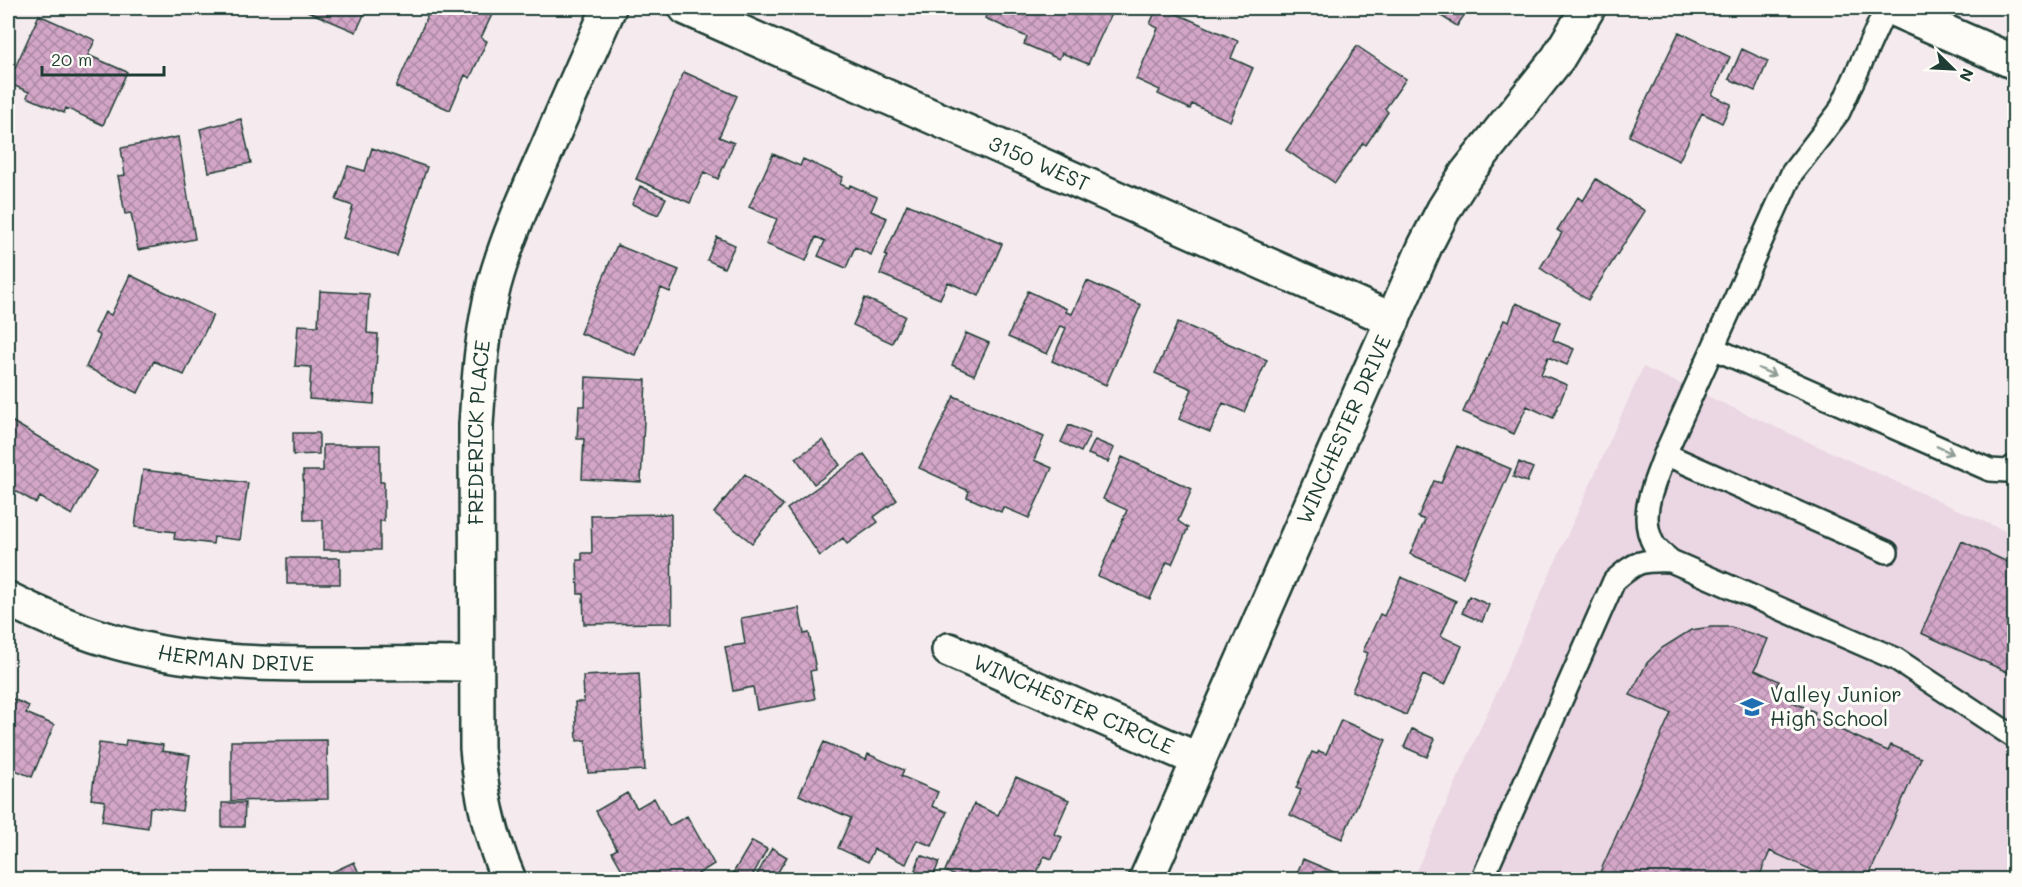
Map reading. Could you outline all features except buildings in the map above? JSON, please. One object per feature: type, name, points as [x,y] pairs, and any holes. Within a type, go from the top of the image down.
[{"type":"street","name":"FREDERICK PLACE","points":[[509,879],[496,848],[480,786],[477,748],[476,425],[481,366],[492,298],[508,242],[525,197],[609,8]]},
{"type":"street","name":"3150 WEST","points":[[686,8],[1393,320]]},
{"type":"street","name":"WINCHESTER DRIVE","points":[[1146,879],[1425,246],[1466,174],[1558,58],[1588,8]]},
{"type":"street","points":[[1891,8],[2014,62]]},
{"type":"street","name":"HERMAN DRIVE","points":[[8,599],[84,632],[178,656],[260,663],[477,664]]},
{"type":"street","name":"WINCHESTER CIRCLE","points":[[950,650],[1199,760]]},
{"type":"lane","points":[[1671,561],[1655,545],[1647,524],[1647,502],[1665,454],[1792,173],[1839,112],[1886,8]]},
{"type":"lane","points":[[1713,348],[1990,470],[2007,471],[2014,466]]},
{"type":"lane","points":[[1665,454],[1887,552]]},
{"type":"lane","points":[[1482,879],[1614,581],[1633,565],[1650,560],[1671,561],[1896,658],[2014,737]]},
{"type":"shaded area","name":"Valley Junior High School","points":[[1643,367],[2014,535],[2014,879],[1412,880]]},
{"type":"place","name":"Valley Junior High School","points":[[1752,707]]}]
